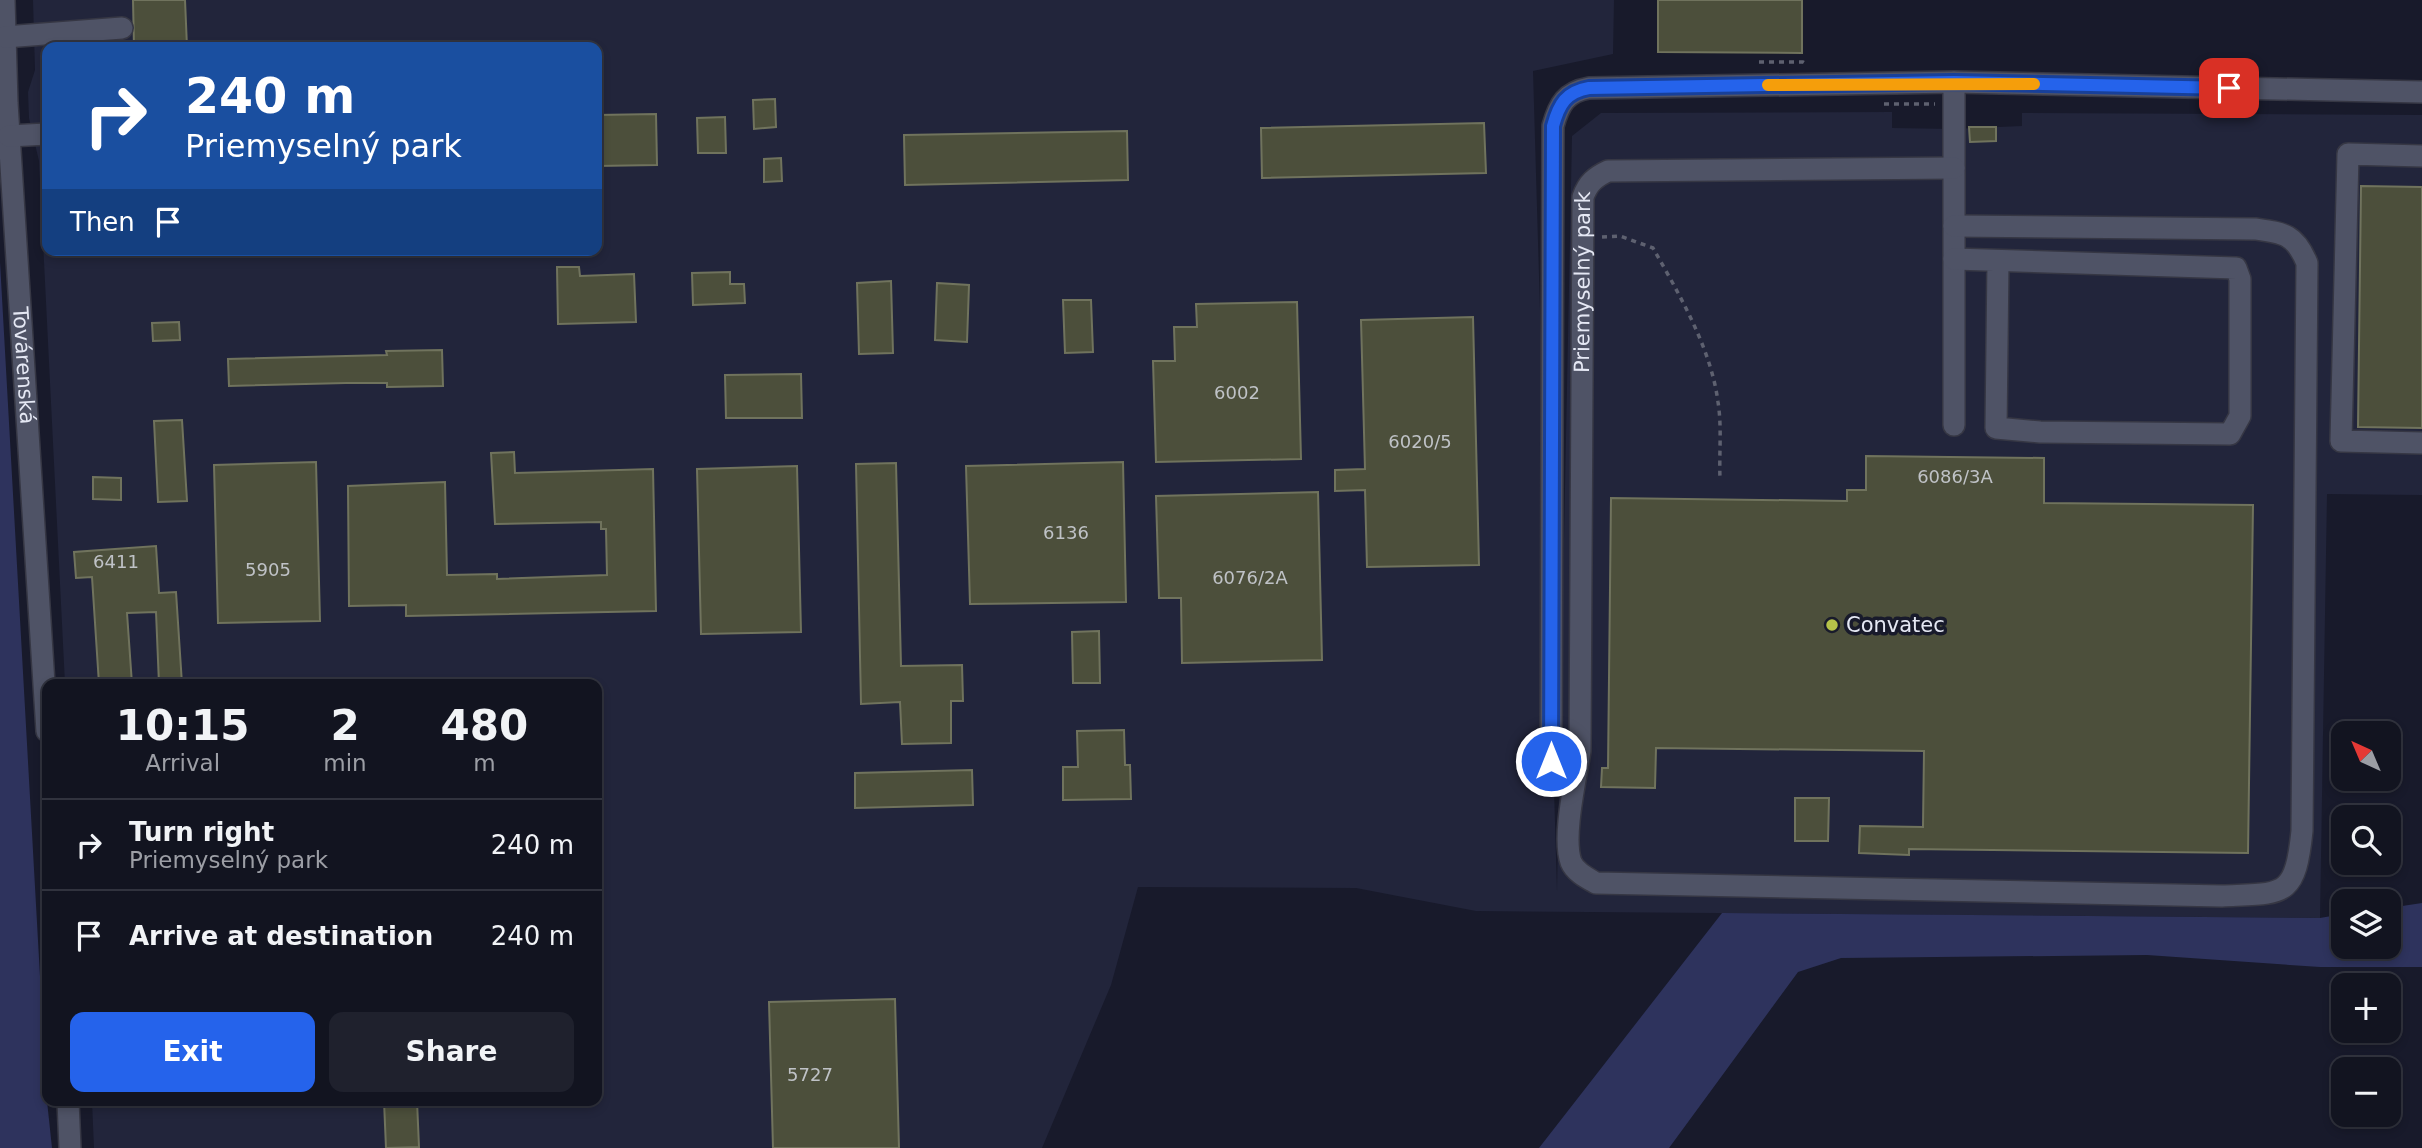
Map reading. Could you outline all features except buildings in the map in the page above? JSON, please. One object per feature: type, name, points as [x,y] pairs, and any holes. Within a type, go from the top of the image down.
[{"type":"street","name":"Továrenská","points":[[4,0],[4,104],[9,136],[44,679]]},
{"type":"street","points":[[5,37],[122,28]]},
{"type":"street","points":[[1954,82],[1954,425]]},
{"type":"street","name":"Priemyselný park","points":[[1551,761],[1553,126],[1558,109],[1576,90],[1954,82],[2422,92]]},
{"type":"street","points":[[9,136],[42,134]]},
{"type":"street","points":[[2422,156],[2348,154],[2341,441],[2422,443]]},
{"type":"street","name":"Priemyselný park","points":[[1954,168],[1608,171],[1596,176],[1586,187],[1583,197],[1580,751],[1569,824],[1571,862],[1583,876],[1596,883],[2222,896],[2276,894],[2292,881],[2299,864],[2302,831],[2307,263],[2300,245],[2283,233],[2255,229],[1954,226]]},
{"type":"street","points":[[1954,259],[2236,268],[2241,279],[2240,416],[2230,434],[2040,432],[1996,428],[1998,261]]},
{"type":"street","points":[[68,1106],[71,1148]]},
{"type":"path","points":[[1583,237],[1620,236],[1653,247],[1702,345],[1718,402],[1720,478]]},
{"type":"shaded area","points":[[33,0],[1614,0],[1613,54],[1533,71],[1557,891],[1572,136],[1601,113],[1892,112],[1892,128],[1952,129],[2022,126],[2022,113],[2422,115],[2422,495],[2327,494],[2320,918],[1476,911],[1356,888],[1138,887],[1111,985],[1042,1148],[94,1148],[92,1106],[602,1106],[602,679],[65,679],[44,256],[602,256],[602,42],[42,42],[42,221],[39,161],[29,118],[28,92],[35,70]]},
{"type":"shaded area","points":[[0,262],[42,1012],[42,1106],[48,1106],[52,1148],[0,1148]]},
{"type":"shaded area","points":[[2422,903],[2422,967],[2320,967],[2147,955],[1841,958],[1798,972],[1669,1148],[1539,1148],[1722,913],[2331,916],[2331,959],[2401,959],[2401,906]]},
{"type":"slow traffic","points":[[1768,85],[1954,82],[2034,84]]},
{"type":"place","name":"Convatec","points":[[1832,625]]},
{"type":"route","points":[[1551,761],[1553,126],[1558,109],[1565,98],[1576,90],[1589,88],[1954,82],[2229,88]]}]
